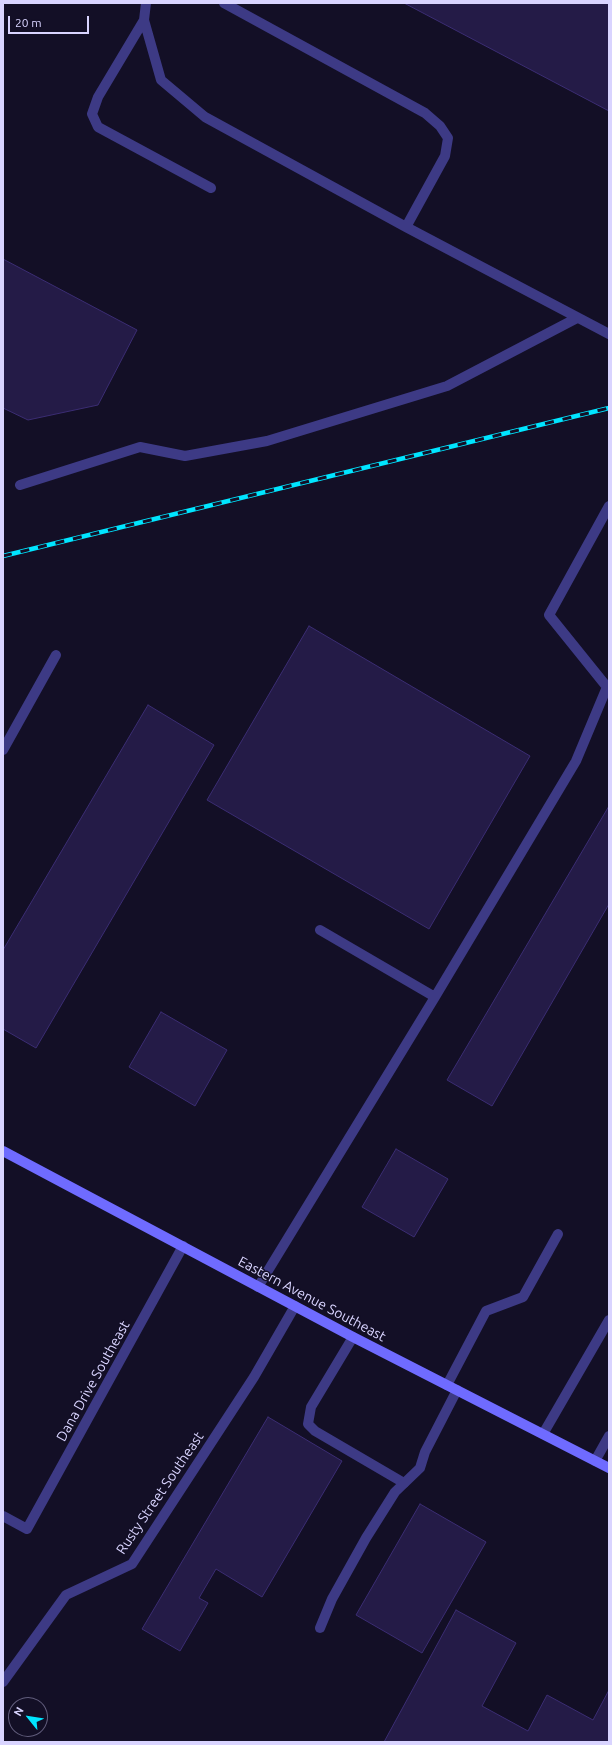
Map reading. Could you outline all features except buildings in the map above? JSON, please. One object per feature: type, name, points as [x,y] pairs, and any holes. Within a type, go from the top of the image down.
[{"type":"main road","name":"Eastern Avenue Southeast","points":[[3,1151],[353,1337],[609,1468]]},
{"type":"street","points":[[146,3],[144,20],[161,80],[205,117],[406,227],[609,334]]},
{"type":"street","points":[[224,3],[425,113],[440,126],[448,138],[445,156],[406,227]]},
{"type":"street","points":[[144,20],[98,97],[92,114],[98,127],[211,188]]},
{"type":"street","points":[[20,485],[140,447],[185,456],[267,441],[447,386],[577,318]]},
{"type":"street","points":[[258,1287],[435,997],[576,761],[608,687],[549,615],[609,506]]},
{"type":"street","points":[[3,750],[56,655]]},
{"type":"street","points":[[320,930],[435,997]]},
{"type":"street","points":[[447,1385],[486,1311],[523,1298],[558,1234]]},
{"type":"street","name":"Dana Drive Southeast","points":[[3,1516],[27,1529],[183,1246]]},
{"type":"street","name":"Rusty Street Southeast","points":[[3,1682],[66,1595],[132,1564],[254,1377],[295,1306]]},
{"type":"street","points":[[543,1434],[609,1320]]},
{"type":"street","points":[[353,1337],[311,1408],[308,1424],[315,1431],[404,1483]]},
{"type":"street","points":[[320,1628],[332,1599],[366,1538],[395,1492],[420,1468],[425,1452],[458,1390]]},
{"type":"street","points":[[595,1461],[609,1436]]},
{"type":"railway","points":[[3,556],[609,408]]}]
